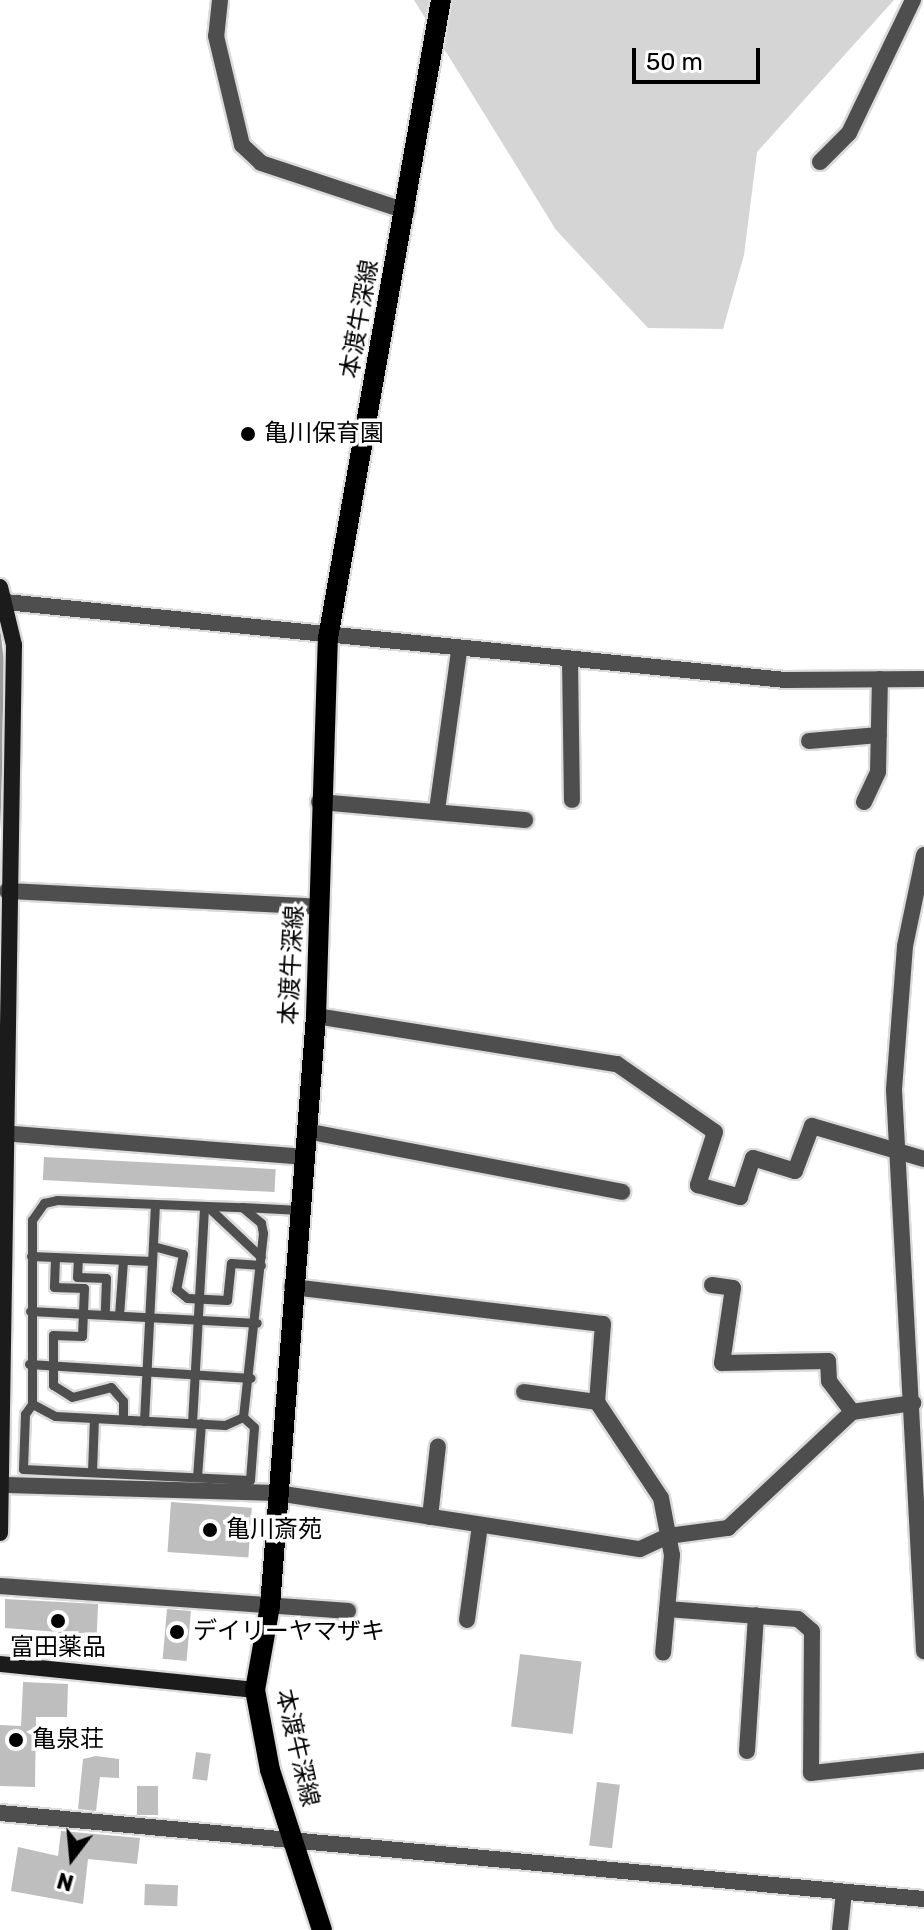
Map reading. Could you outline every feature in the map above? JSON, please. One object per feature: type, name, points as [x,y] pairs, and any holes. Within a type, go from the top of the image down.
[{"type":"main road","name":"本渡牛深線","points":[[322,1930],[293,1843],[255,1690],[270,1606],[292,1287],[316,1016],[321,907],[319,802],[328,638],[441,0]]},
{"type":"street","points":[[220,0],[216,36],[242,145],[261,163],[406,211]]},
{"type":"street","points":[[820,162],[849,133],[914,0],[924,2]]},
{"type":"street","points":[[0,1533],[5,1485],[2,1133],[14,645],[3,594],[328,638],[459,651],[785,680],[924,679]]},
{"type":"street","points":[[437,810],[459,651]]},
{"type":"street","points":[[570,660],[572,800]]},
{"type":"street","points":[[864,802],[878,772],[880,679]]},
{"type":"street","points":[[809,741],[879,735]]},
{"type":"street","points":[[319,802],[525,820]]},
{"type":"street","points":[[924,855],[905,946],[896,1146],[920,1494],[924,1651]]},
{"type":"street","points":[[7,891],[321,907]]},
{"type":"street","points":[[316,1016],[617,1064],[715,1132],[698,1185],[740,1197],[753,1158],[795,1171],[812,1126],[863,1145],[896,1146],[924,1159]]},
{"type":"street","points":[[306,1131],[622,1192]]},
{"type":"street","points":[[2,1133],[304,1157]]},
{"type":"street","points":[[712,1285],[733,1288],[722,1363],[828,1361],[829,1381],[852,1412]]},
{"type":"street","points":[[292,1287],[603,1324],[597,1402],[661,1498],[668,1536],[663,1653]]},
{"type":"street","points":[[524,1392],[597,1402]]},
{"type":"street","points":[[5,1485],[277,1493],[640,1549],[668,1536],[728,1528],[852,1412],[913,1403]]},
{"type":"street","points":[[430,1517],[438,1446]]},
{"type":"street","points":[[467,1620],[480,1525]]},
{"type":"street","points":[[0,1586],[348,1611]]},
{"type":"street","points":[[667,1609],[798,1619],[812,1631],[811,1773],[924,1761]]},
{"type":"street","points":[[747,1751],[756,1615]]},
{"type":"street","points":[[0,1664],[255,1690]]},
{"type":"street","points":[[0,1813],[293,1843],[924,1899]]},
{"type":"street","points":[[840,1930],[844,1892]]},
{"type":"lane","points":[[243,1417],[254,1427],[250,1480],[23,1469],[25,1414],[32,1404],[29,1364],[32,1220],[44,1203],[300,1210]]},
{"type":"lane","points":[[144,1421],[155,1204]]},
{"type":"lane","points":[[206,1206],[261,1261]]},
{"type":"lane","points":[[197,1477],[194,1375],[206,1206]]},
{"type":"lane","points":[[242,1207],[261,1223],[257,1323],[243,1417]]},
{"type":"lane","points":[[153,1246],[183,1254],[176,1289],[198,1299],[227,1300],[231,1263],[261,1261]]},
{"type":"lane","points":[[31,1256],[152,1261]]},
{"type":"lane","points":[[55,1257],[54,1287],[84,1288],[82,1336],[53,1335],[53,1385],[65,1397],[100,1385],[119,1392],[123,1419]]},
{"type":"lane","points":[[78,1258],[77,1277],[106,1278],[105,1314]]},
{"type":"lane","points":[[119,1315],[123,1260]]},
{"type":"lane","points":[[121,1285],[134,1287]]},
{"type":"lane","points":[[30,1311],[257,1323]]},
{"type":"lane","points":[[29,1364],[251,1378]]},
{"type":"lane","points":[[32,1404],[55,1416],[225,1425],[243,1417]]},
{"type":"lane","points":[[92,1472],[94,1418]]},
{"type":"shaded area","points":[[414,0],[894,0],[757,152],[744,255],[723,329],[648,328],[556,230]]},
{"type":"shaded area","points":[[0,626],[6,680],[0,831]]},
{"type":"building","points":[[44,1157],[276,1169],[274,1192],[43,1180]]},
{"type":"building","name":"亀川斎苑","points":[[171,1502],[252,1508],[248,1558],[168,1552]]},
{"type":"building","points":[[5,1599],[98,1604],[96,1651],[58,1642],[58,1632],[5,1628]]},
{"type":"building","name":"デイリーヤマザキ","points":[[167,1609],[191,1611],[187,1661],[163,1659]]},
{"type":"building","points":[[520,1654],[582,1662],[573,1734],[511,1726]]},
{"type":"building","points":[[23,1682],[68,1684],[67,1717],[36,1717],[35,1787],[0,1786],[0,1725],[21,1726]]},
{"type":"building","points":[[196,1752],[211,1754],[207,1781],[192,1779]]},
{"type":"building","points":[[96,1756],[119,1759],[119,1778],[100,1777],[96,1811],[78,1809],[83,1759]]},
{"type":"building","points":[[597,1782],[620,1785],[612,1848],[589,1846]]},
{"type":"building","points":[[137,1786],[158,1786],[158,1815],[137,1815]]},
{"type":"building","points":[[61,1831],[140,1838],[137,1864],[88,1859],[83,1904],[11,1891],[18,1847],[58,1856]]},
{"type":"building","points":[[145,1884],[178,1885],[177,1906],[144,1905]]},
{"type":"place","name":"亀川保育園","points":[[248,434]]},
{"type":"place","name":"亀川斎苑","points":[[210,1530]]},
{"type":"place","name":"富田薬品","points":[[58,1621]]},
{"type":"place","name":"デイリーヤマザキ","points":[[177,1632]]},
{"type":"place","name":"亀泉荘","points":[[16,1740]]}]
